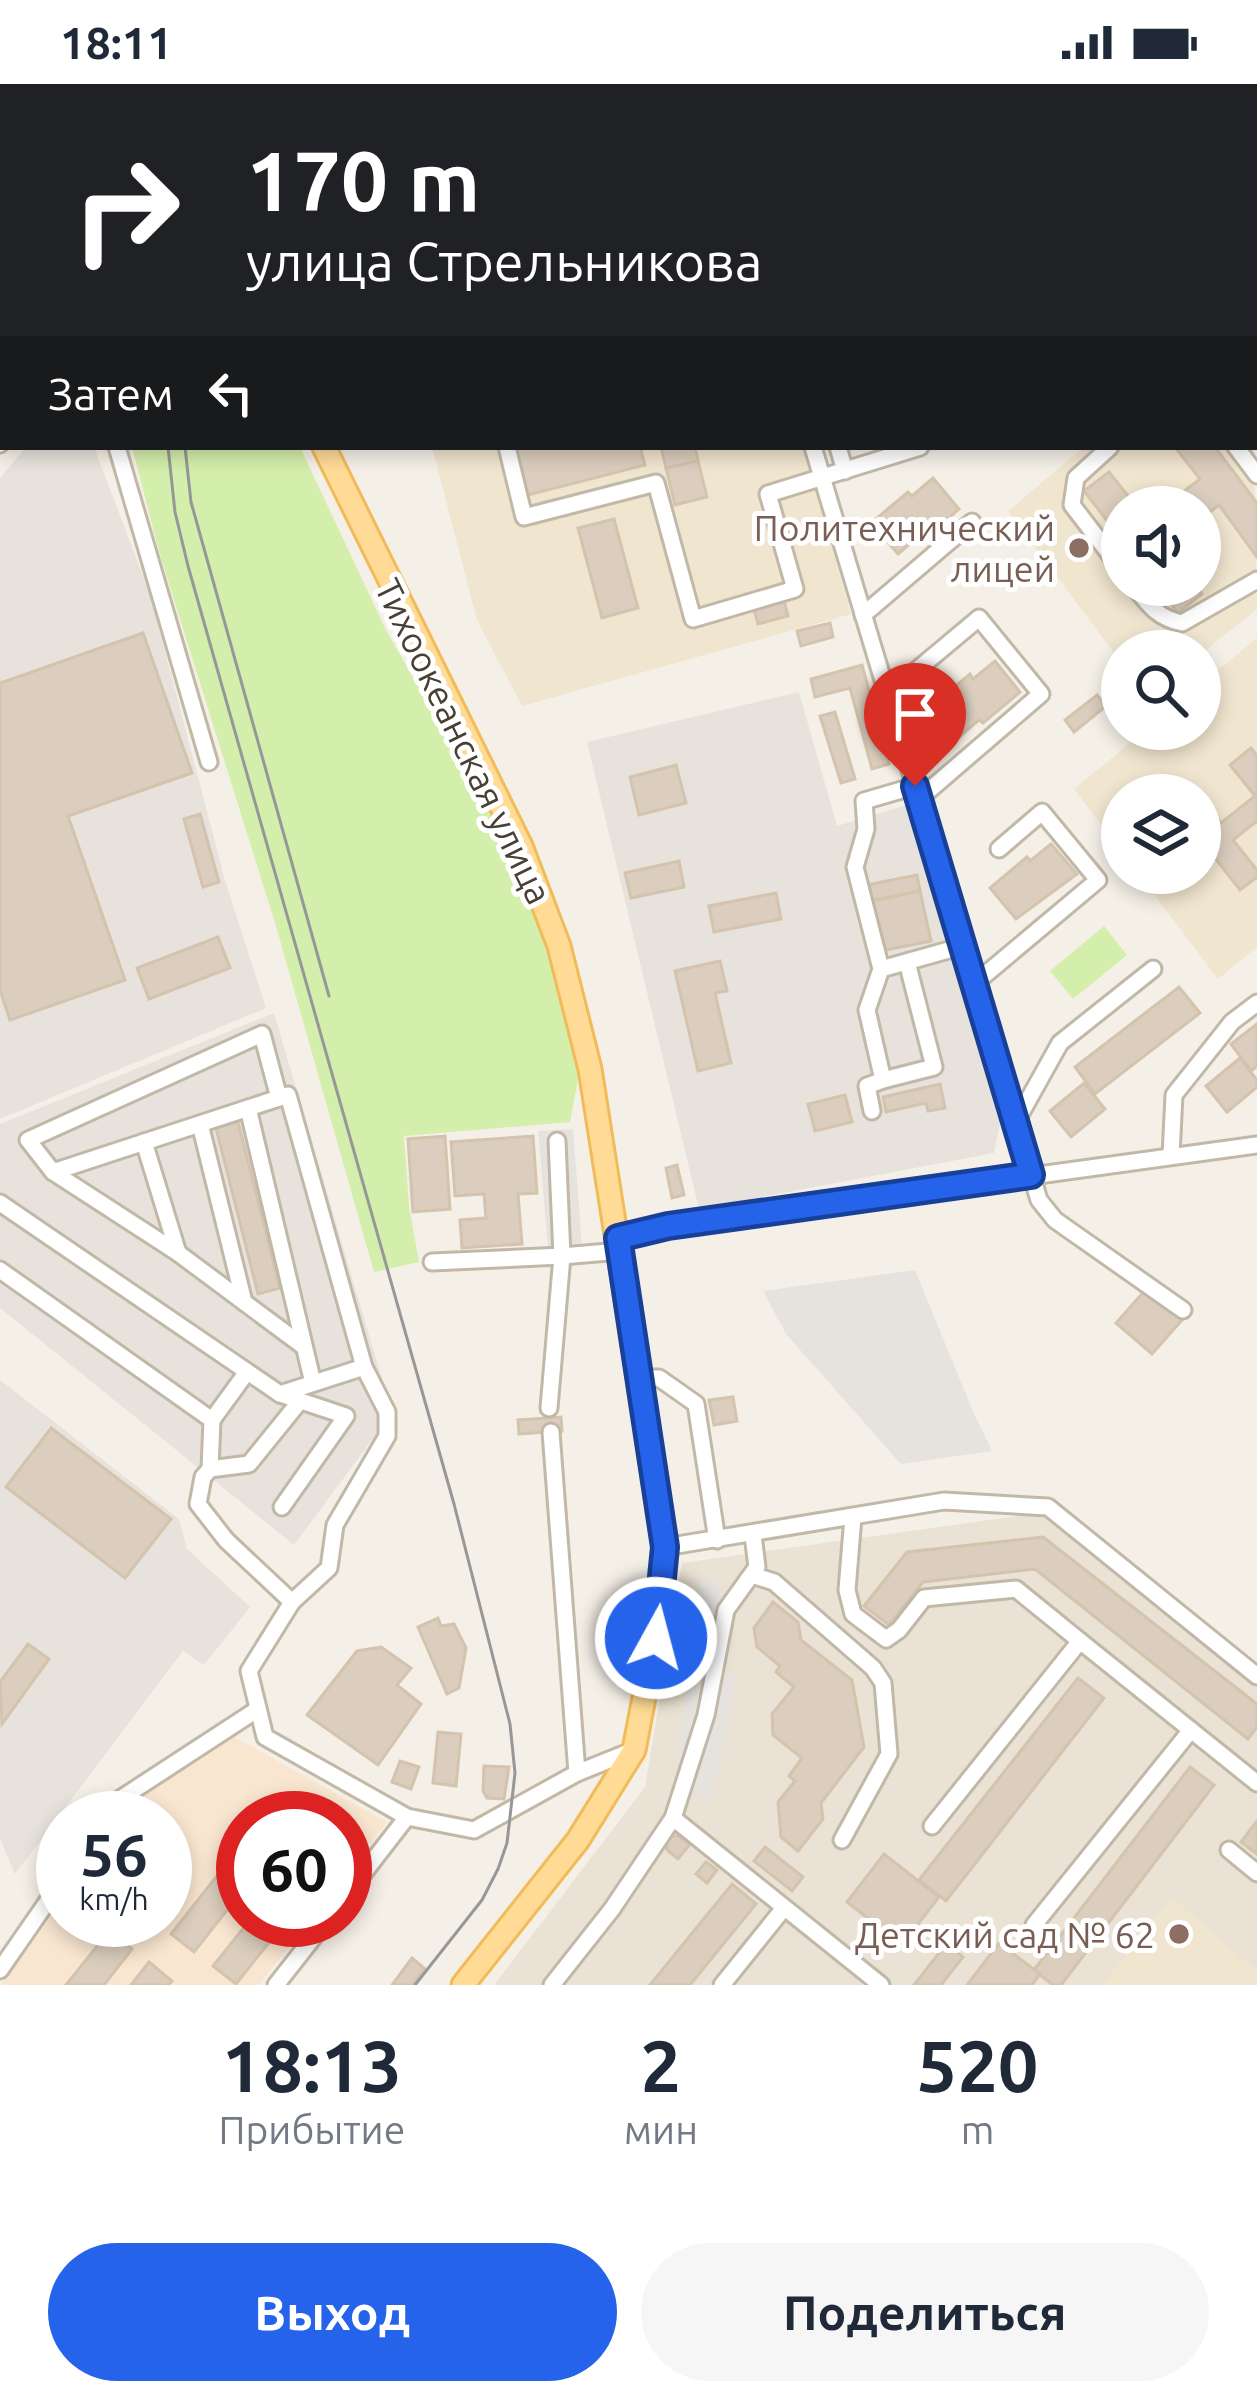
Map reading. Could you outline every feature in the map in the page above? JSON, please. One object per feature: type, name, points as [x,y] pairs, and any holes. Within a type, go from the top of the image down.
[{"type":"main road","name":"Тихоокеанская улица","points":[[325,450],[520,846],[559,946],[590,1069],[665,1547],[661,1609],[634,1750],[578,1840],[463,1985]]},
{"type":"street","points":[[118,450],[209,762]]},
{"type":"street","points":[[508,450],[524,517],[656,483],[693,619],[795,589],[768,494],[911,450]]},
{"type":"street","points":[[814,450],[1039,1200],[1054,1220],[1183,1310]]},
{"type":"street","points":[[839,450],[845,471]]},
{"type":"street","points":[[1101,543],[1072,505],[1076,478],[1107,450]]},
{"type":"street","points":[[1238,450],[1257,475]]},
{"type":"street","points":[[863,615],[972,522]]},
{"type":"street","points":[[1221,601],[1257,580]]},
{"type":"street","points":[[1149,606],[1165,620],[1182,623],[1212,606]]},
{"type":"street","points":[[883,1080],[867,1010],[881,969],[854,867],[866,829],[864,801],[917,793],[1041,694],[979,618],[887,695]]},
{"type":"street","points":[[974,984],[1098,880],[1042,812],[999,849]]},
{"type":"street","points":[[881,969],[963,946]]},
{"type":"street","points":[[872,1111],[867,1086],[934,1067],[907,962]]},
{"type":"street","points":[[1016,1121],[1060,1043],[1153,969]]},
{"type":"street","points":[[1172,1155],[1174,1096],[1232,1022],[1257,1003]]},
{"type":"street","points":[[279,1098],[262,1034],[28,1141],[53,1172],[178,1253],[303,1346]]},
{"type":"street","points":[[53,1172],[288,1095],[364,1367],[386,1412],[387,1436],[335,1525],[329,1568],[292,1602],[249,1671],[265,1737],[407,1817],[474,1830],[577,1773],[634,1750]]},
{"type":"street","points":[[248,1108],[313,1383]]},
{"type":"street","points":[[200,1124],[244,1302]]},
{"type":"street","points":[[549,1408],[562,1256],[557,1141]]},
{"type":"street","points":[[144,1142],[178,1253]]},
{"type":"street","points":[[432,1262],[562,1256],[619,1245],[668,1226],[1257,1145]]},
{"type":"street","points":[[0,1203],[280,1394],[346,1416],[282,1507]]},
{"type":"street","points":[[0,1270],[212,1420]]},
{"type":"street","points":[[280,1394],[364,1367]]},
{"type":"street","points":[[247,1372],[212,1420],[210,1469],[203,1477],[198,1504],[226,1540],[292,1602]]},
{"type":"street","points":[[640,1378],[659,1378],[697,1404],[717,1540]]},
{"type":"street","points":[[210,1469],[249,1464],[300,1401]]},
{"type":"street","points":[[551,1432],[577,1773]]},
{"type":"street","points":[[665,1547],[944,1501],[1048,1507],[1257,1676]]},
{"type":"street","points":[[854,1517],[847,1590],[854,1613],[886,1639],[924,1598],[1016,1589],[1257,1783]]},
{"type":"street","points":[[552,1985],[612,1909],[673,1819],[706,1715],[726,1610],[757,1567],[753,1535]]},
{"type":"street","points":[[752,1575],[774,1582],[883,1682],[889,1754],[842,1840]]},
{"type":"street","points":[[932,1826],[1080,1641]]},
{"type":"street","points":[[132,1791],[258,1709]]},
{"type":"street","points":[[1034,1924],[1191,1730]]},
{"type":"street","points":[[372,1862],[407,1817]]},
{"type":"street","points":[[673,1819],[881,1985]]},
{"type":"street","points":[[1229,1850],[1257,1874]]},
{"type":"street","points":[[722,1985],[784,1908]]},
{"type":"street","points":[[0,1970],[36,1918]]},
{"type":"street","points":[[276,1985],[306,1947]]},
{"type":"shaded area","points":[[23,450],[95,450],[150,594],[225,880],[266,1008],[0,1119],[0,478]]},
{"type":"shaded area","points":[[433,450],[804,450],[851,614],[522,706],[477,620]]},
{"type":"shaded area","name":"Политехнический лицей","points":[[1080,450],[1254,450],[1257,609],[1221,638],[1221,630],[1101,630],[1101,636],[1008,511]]},
{"type":"shaded area","points":[[1257,638],[1257,947],[1218,979],[1154,894],[1221,894],[1221,774],[1101,774],[1101,824],[1074,789],[1121,750],[1221,750],[1221,668]]},
{"type":"shaded area","points":[[799,692],[837,826],[910,804],[1000,1124],[994,1153],[699,1209],[587,742]]},
{"type":"shaded area","points":[[274,1013],[387,1396],[378,1432],[294,1545],[0,1308],[0,1124]]},
{"type":"shaded area","points":[[573,1129],[582,1246],[548,1248],[538,1131]]},
{"type":"shaded area","points":[[915,1270],[992,1451],[901,1464],[786,1334],[763,1291]]},
{"type":"shaded area","points":[[0,1380],[179,1519],[187,1549],[250,1607],[204,1665],[183,1651],[78,1791],[36,1791],[36,1846],[15,1874],[0,1839]]},
{"type":"shaded area","points":[[1039,1513],[1257,1685],[1257,1985],[494,1985],[645,1787],[682,1563]]},
{"type":"shaded area","points":[[697,1578],[721,1582],[718,1668],[737,1678],[712,1800],[675,1788]]},
{"type":"shaded area","points":[[233,1736],[331,1791],[216,1791],[216,1947],[289,1947],[259,1985],[1,1985],[36,1937],[36,1947],[192,1947],[192,1791],[143,1791],[199,1743]]},
{"type":"shaded area","points":[[372,1814],[387,1822],[372,1841]]},
{"type":"shaded area","name":"Детский сад № 62","points":[[1172,1897],[1257,1971],[1257,1985],[1102,1985]]},
{"type":"green space","points":[[133,450],[301,450],[386,630],[499,828],[539,917],[566,1001],[580,1068],[570,1122],[404,1136],[419,1262],[374,1272],[276,926],[160,555]]},
{"type":"green space","points":[[1104,926],[1127,955],[1073,999],[1050,971]]},
{"type":"building","points":[[517,450],[641,450],[645,465],[528,495]]},
{"type":"building","points":[[662,450],[696,450],[698,461],[666,468]]},
{"type":"building","points":[[1177,450],[1217,450],[1257,503],[1257,557],[1221,508],[1221,486],[1191,486],[1200,479]]},
{"type":"building","points":[[698,461],[707,497],[675,505],[666,468]]},
{"type":"building","points":[[1109,472],[1120,486],[1101,486],[1101,513],[1084,491]]},
{"type":"building","points":[[933,478],[959,509],[898,554],[871,523]]},
{"type":"building","points":[[614,519],[638,608],[602,618],[578,528]]},
{"type":"building","points":[[784,601],[788,616],[758,624],[754,609]]},
{"type":"building","points":[[830,623],[833,637],[801,646],[797,631]]},
{"type":"building","points":[[143,633],[192,773],[68,816],[125,980],[10,1020],[0,990],[0,683]]},
{"type":"building","points":[[995,661],[1020,692],[959,737],[933,705],[970,674],[973,679]]},
{"type":"building","points":[[862,665],[889,764],[872,769],[850,688],[815,697],[811,679]]},
{"type":"building","points":[[1097,695],[1101,700],[1101,710],[1074,732],[1065,720]]},
{"type":"building","points":[[835,712],[855,779],[841,783],[820,716]]},
{"type":"building","points":[[1251,748],[1257,756],[1257,821],[1233,840],[1257,870],[1257,877],[1240,890],[1221,866],[1221,823],[1255,796],[1230,765]]},
{"type":"building","points":[[676,765],[686,803],[639,815],[630,777]]},
{"type":"building","points":[[200,814],[219,882],[203,887],[184,819]]},
{"type":"building","points":[[1051,844],[1077,874],[1016,919],[990,888]]},
{"type":"building","points":[[679,861],[684,887],[631,898],[625,873]]},
{"type":"building","points":[[917,875],[920,891],[871,901],[867,885]]},
{"type":"building","points":[[920,891],[931,941],[881,951],[871,901]]},
{"type":"building","points":[[776,893],[781,919],[714,932],[709,906]]},
{"type":"building","points":[[218,937],[230,968],[149,999],[137,968]]},
{"type":"building","points":[[720,961],[727,991],[715,993],[731,1063],[698,1071],[675,971]]},
{"type":"building","points":[[1179,987],[1200,1013],[1095,1094],[1075,1067]]},
{"type":"building","points":[[1257,1024],[1257,1066],[1251,1071],[1231,1044]]},
{"type":"building","points":[[1240,1058],[1257,1087],[1227,1112],[1206,1086]]},
{"type":"building","points":[[1084,1083],[1105,1109],[1071,1137],[1050,1111]]},
{"type":"building","points":[[940,1084],[945,1108],[928,1111],[926,1103],[886,1112],[883,1097]]},
{"type":"building","points":[[845,1095],[852,1122],[815,1131],[808,1104]]},
{"type":"building","points":[[238,1122],[280,1288],[258,1294],[216,1128]]},
{"type":"building","points":[[445,1136],[450,1209],[413,1212],[408,1139]]},
{"type":"building","points":[[533,1136],[537,1193],[518,1194],[522,1244],[462,1248],[460,1220],[486,1218],[484,1194],[455,1196],[451,1142]]},
{"type":"building","points":[[677,1165],[684,1195],[672,1198],[666,1168]]},
{"type":"building","points":[[1147,1288],[1183,1319],[1152,1354],[1116,1323]]},
{"type":"building","points":[[733,1397],[737,1421],[714,1425],[709,1400]]},
{"type":"building","points":[[561,1417],[562,1431],[519,1434],[518,1420]]},
{"type":"building","points":[[51,1428],[171,1519],[125,1578],[6,1487]]},
{"type":"building","points":[[1043,1537],[1257,1704],[1257,1727],[1248,1739],[1035,1569],[923,1582],[889,1625],[864,1606],[907,1552]]},
{"type":"building","points":[[773,1602],[798,1622],[801,1640],[852,1680],[864,1747],[821,1803],[823,1819],[798,1851],[781,1837],[778,1802],[795,1781],[789,1776],[802,1758],[773,1735],[772,1714],[794,1687],[776,1672],[780,1666],[757,1647],[754,1628]]},
{"type":"building","points":[[438,1618],[441,1626],[454,1624],[466,1648],[459,1688],[447,1694],[418,1627]]},
{"type":"building","points":[[28,1644],[49,1659],[2,1724],[0,1682]]},
{"type":"building","points":[[381,1647],[411,1668],[397,1685],[421,1704],[378,1765],[307,1715],[357,1651]]},
{"type":"building","points":[[1078,1678],[1104,1698],[946,1901],[919,1880]]},
{"type":"building","points":[[438,1732],[461,1734],[456,1786],[433,1783]]},
{"type":"building","points":[[400,1761],[419,1767],[411,1789],[392,1782]]},
{"type":"building","points":[[484,1766],[509,1767],[504,1799],[487,1798]]},
{"type":"building","points":[[1190,1767],[1214,1785],[1061,1985],[1053,1985],[1034,1970]]},
{"type":"building","points":[[1257,1821],[1257,1854],[1241,1842]]},
{"type":"building","points":[[668,1836],[679,1836],[690,1844],[678,1859],[667,1850]]},
{"type":"building","points":[[765,1847],[803,1877],[792,1891],[754,1861]]},
{"type":"building","points":[[884,1854],[939,1897],[902,1945],[847,1902]]},
{"type":"building","points":[[706,1862],[717,1870],[707,1883],[696,1874]]},
{"type":"building","points":[[216,1877],[216,1924],[194,1952],[188,1947],[192,1947],[192,1907]]},
{"type":"building","points":[[732,1884],[756,1904],[690,1985],[650,1985]]},
{"type":"building","points":[[999,1943],[1040,1974],[1032,1985],[967,1985]]},
{"type":"building","points":[[946,1944],[963,1957],[941,1985],[914,1985]]},
{"type":"building","points":[[96,1947],[132,1949],[104,1985],[66,1985]]},
{"type":"building","points":[[228,1947],[265,1947],[236,1984],[213,1966]]},
{"type":"building","points":[[412,1958],[425,1969],[412,1985],[392,1985]]},
{"type":"building","points":[[149,1962],[172,1981],[168,1985],[131,1985]]},
{"type":"tram line","points":[[168,450],[175,512],[188,566],[454,1504],[510,1724],[515,1773],[507,1843],[498,1869],[482,1900],[415,1985]]},
{"type":"tram line","points":[[185,450],[191,502],[329,996]]},
{"type":"place","name":"Политехнический лицей","points":[[1079,548]]},
{"type":"place","name":"Детский сад № 62","points":[[1179,1934]]},
{"type":"route","points":[[656,1638],[665,1547],[618,1238],[668,1226],[1031,1175],[915,786]]}]
